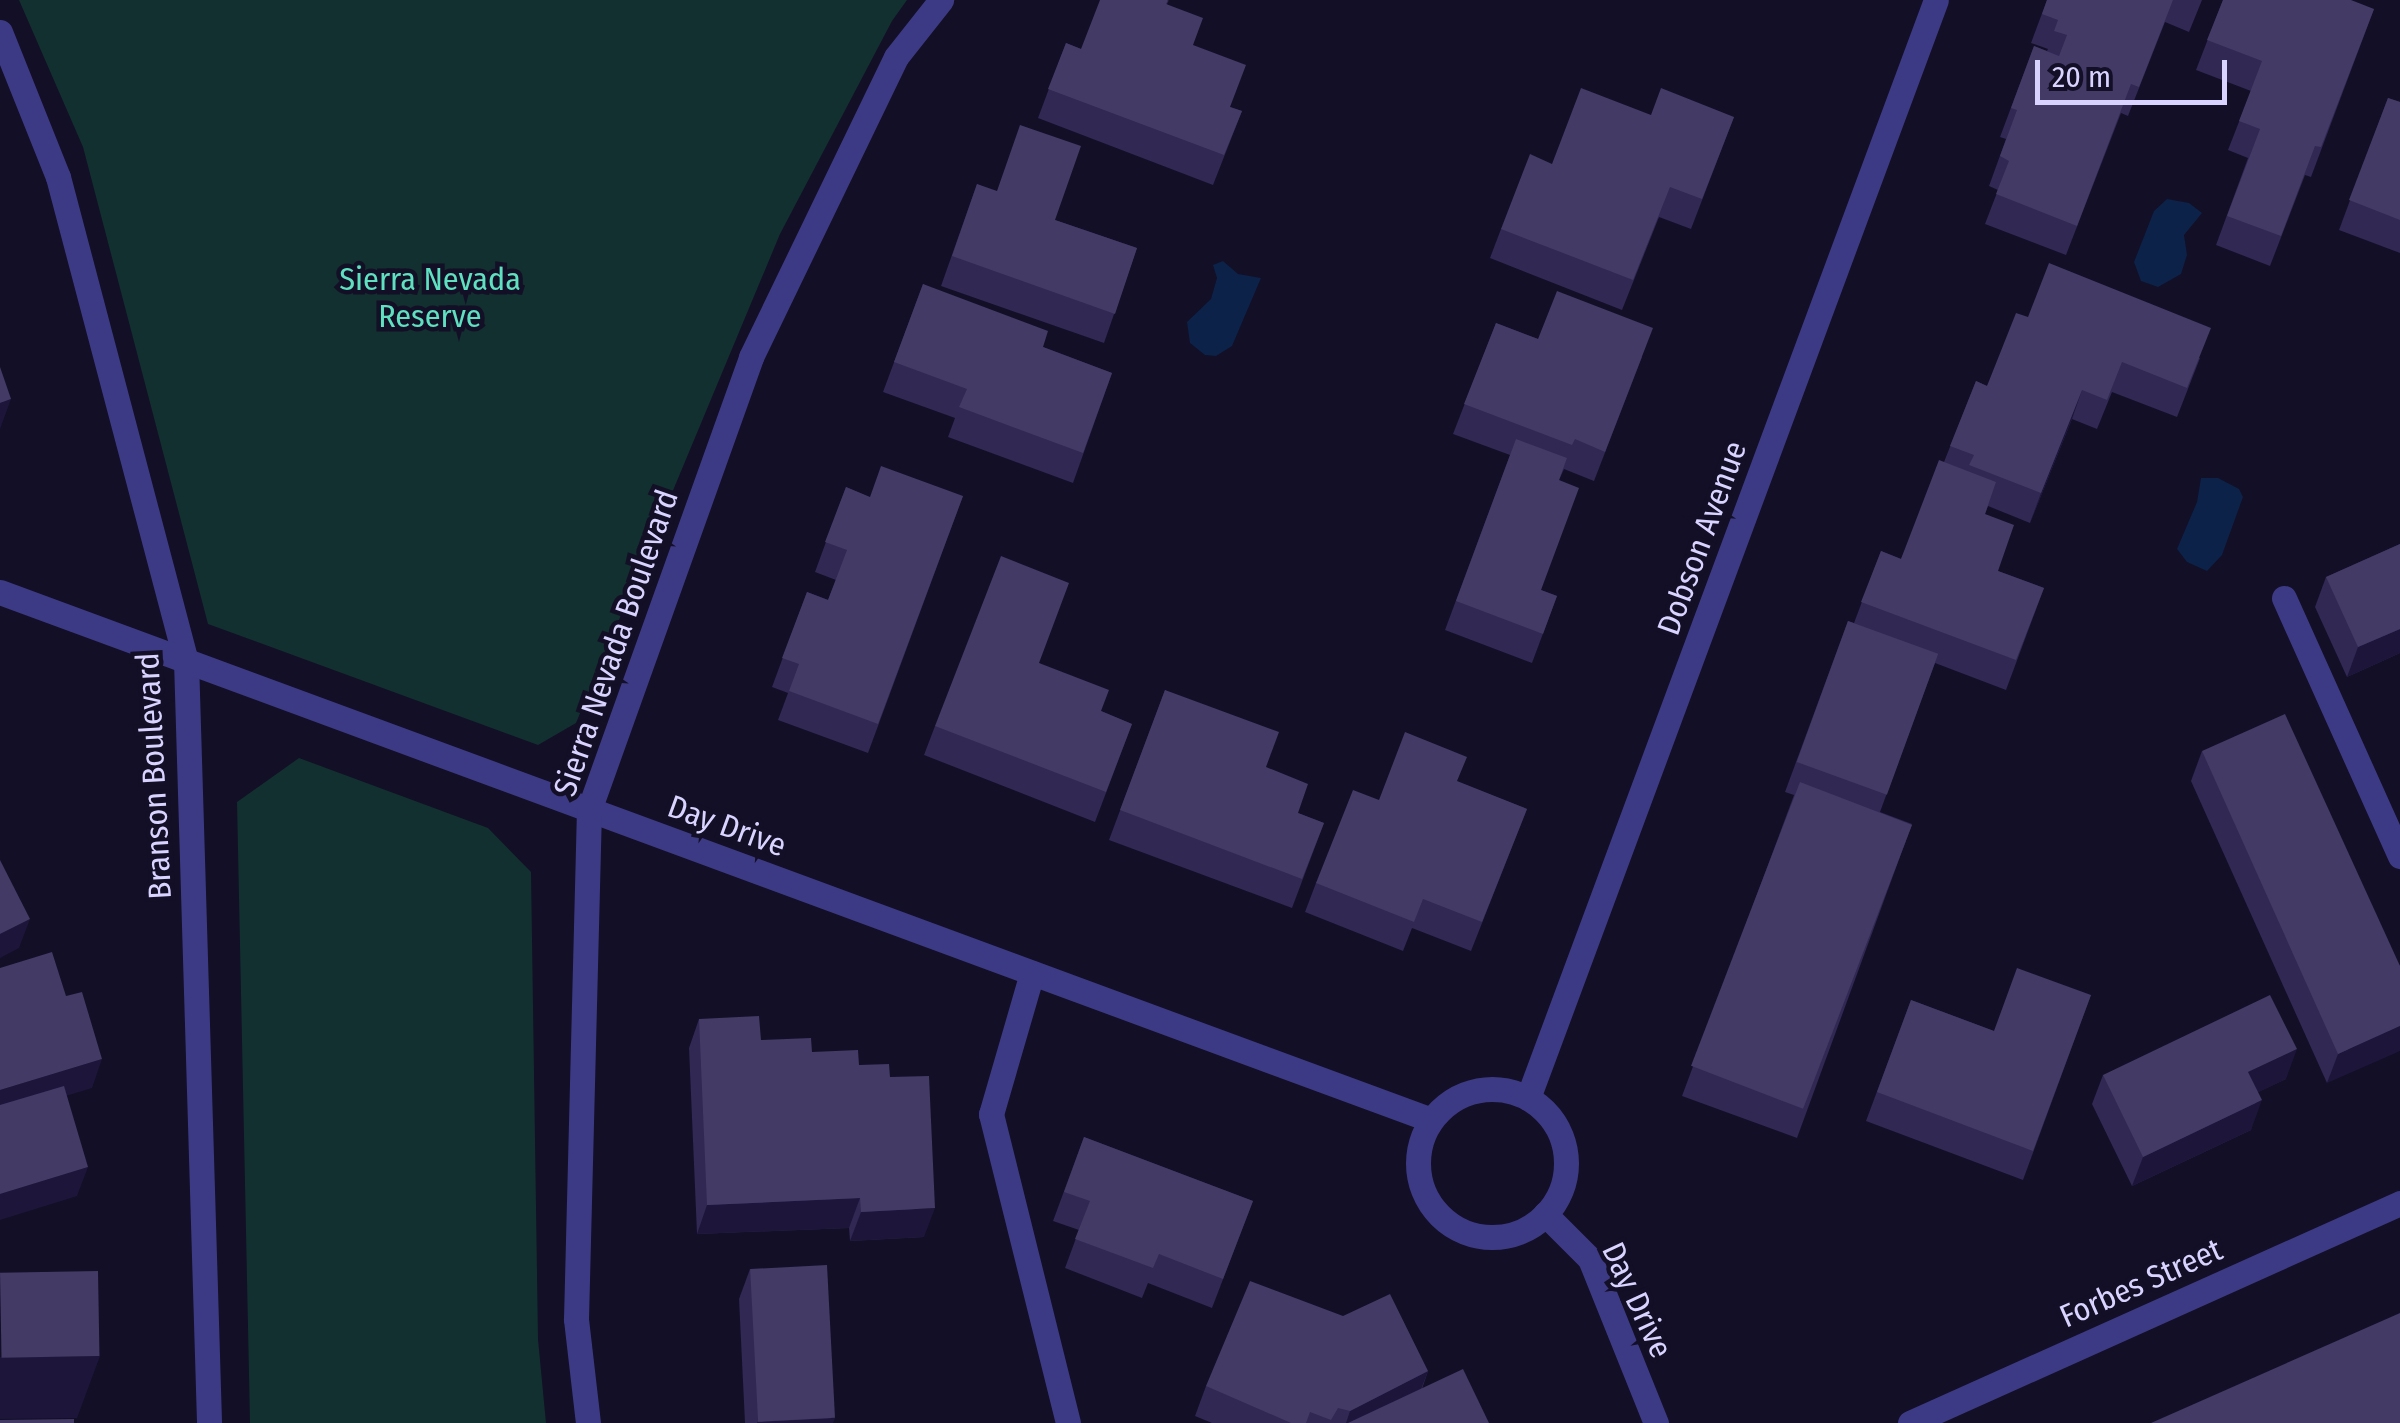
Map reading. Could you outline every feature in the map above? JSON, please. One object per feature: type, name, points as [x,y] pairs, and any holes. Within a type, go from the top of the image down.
[{"type":"street","name":"Sierra Nevada Boulevard","points":[[588,1423],[576,1319],[589,810],[751,357],[896,58],[940,0]]},
{"type":"street","name":"Dobson Avenue","points":[[1528,1098],[1936,0]]},
{"type":"street","name":"Branson Boulevard","points":[[0,32],[58,178],[186,660],[209,1423]]},
{"type":"street","name":"Day Drive","points":[[0,592],[1431,1120]]},
{"type":"street","points":[[2284,598],[2400,856]]},
{"type":"street","points":[[1032,973],[992,1114],[1068,1423]]},
{"type":"street","points":[[1508,1090],[1528,1098],[1546,1112],[1565,1152],[1558,1196],[1545,1214],[1525,1229],[1502,1236],[1478,1235],[1454,1227],[1429,1200],[1417,1166],[1420,1142],[1431,1120],[1446,1105],[1476,1091],[1508,1090]]},
{"type":"street","name":"Forbes Street","points":[[1910,1423],[2400,1202]]},
{"type":"street","name":"Day Drive","points":[[1545,1214],[1590,1258],[1656,1423]]},
{"type":"green space","name":"Sierra Nevada Reserve","points":[[19,0],[907,0],[892,21],[780,234],[576,723],[538,745],[208,624],[83,147]]},
{"type":"green space","points":[[299,758],[488,828],[531,872],[538,1339],[546,1423],[250,1423],[237,802]]},
{"type":"water","points":[[2167,199],[2189,203],[2202,213],[2184,235],[2187,255],[2181,274],[2158,287],[2141,281],[2134,262],[2154,211]]},
{"type":"water","points":[[1223,261],[1238,274],[1261,278],[1232,346],[1216,356],[1205,355],[1190,343],[1187,322],[1211,299],[1217,278],[1213,265]]},
{"type":"water","points":[[2201,478],[2218,478],[2239,489],[2243,497],[2222,555],[2207,571],[2187,562],[2177,549],[2197,502]]},
{"type":"building","points":[[1100,0],[1168,0],[1166,4],[1203,18],[1193,45],[1246,65],[1230,107],[1242,111],[1224,155],[1048,89],[1066,43],[1081,49]]},
{"type":"building","points":[[2047,0],[2173,0],[2139,87],[2131,84],[2077,226],[1996,194],[2009,161],[2000,156],[2017,110],[2011,108],[2034,46],[2059,56],[2067,35],[2054,31],[2058,20],[2042,14]]},
{"type":"building","points":[[2223,0],[2351,0],[2374,9],[2321,147],[2315,146],[2281,236],[2227,216],[2260,129],[2239,121],[2262,61],[2207,40]]},
{"type":"building","points":[[1581,88],[1651,115],[1661,88],[1734,117],[1702,199],[1670,187],[1633,280],[1501,229],[1530,154],[1552,164]]},
{"type":"building","points":[[2388,98],[2400,102],[2400,220],[2349,200]]},
{"type":"building","points":[[1020,125],[1081,146],[1055,220],[1137,248],[1115,314],[952,256],[977,184],[997,191]]},
{"type":"building","points":[[2049,263],[2211,328],[2187,388],[2122,362],[2107,400],[2082,390],[2041,493],[1969,465],[1974,455],[1950,446],[1976,381],[1987,386],[2016,313],[2028,317]]},
{"type":"building","points":[[923,284],[1048,331],[1043,347],[1112,373],[1083,453],[959,407],[967,389],[894,362]]},
{"type":"building","points":[[1557,291],[1653,328],[1605,452],[1575,439],[1572,445],[1464,404],[1496,323],[1538,339]]},
{"type":"building","points":[[0,367],[11,399],[0,403]]},
{"type":"building","points":[[1516,439],[1567,458],[1559,480],[1579,488],[1541,590],[1557,596],[1543,634],[1456,601]]},
{"type":"building","points":[[1939,460],[1996,482],[1985,514],[2014,525],[1998,571],[2044,588],[2016,660],[1861,602],[1881,551],[1901,559]]},
{"type":"building","points":[[881,466],[963,496],[878,724],[789,691],[799,664],[782,658],[807,592],[828,600],[847,550],[825,542],[846,487],[870,497]]},
{"type":"building","points":[[2400,544],[2400,629],[2358,647],[2326,577]]},
{"type":"building","points":[[1001,556],[1069,583],[1039,663],[1109,690],[1101,711],[1132,724],[1106,792],[935,726]]},
{"type":"building","points":[[1848,621],[1938,654],[1887,795],[1797,762]]},
{"type":"building","points":[[1165,690],[1279,732],[1266,767],[1308,784],[1298,813],[1324,823],[1302,879],[1120,810]]},
{"type":"building","points":[[2285,714],[2400,966],[2400,1026],[2338,1054],[2202,751]]},
{"type":"building","points":[[1405,732],[1467,757],[1457,781],[1527,809],[1482,922],[1423,899],[1414,922],[1316,883],[1353,790],[1379,800]]},
{"type":"building","points":[[1800,782],[1912,825],[1803,1109],[1691,1066]]},
{"type":"building","points":[[0,860],[30,919],[0,934]]},
{"type":"building","points":[[52,952],[66,996],[82,992],[102,1059],[0,1090],[0,968]]},
{"type":"building","points":[[2017,968],[2091,995],[2033,1151],[1877,1092],[1911,1000],[1994,1031]]},
{"type":"building","points":[[2270,995],[2297,1049],[2248,1072],[2262,1100],[2143,1157],[2103,1075]]},
{"type":"building","points":[[759,1016],[761,1040],[811,1038],[812,1052],[858,1050],[859,1065],[889,1064],[890,1077],[929,1076],[935,1208],[861,1212],[860,1198],[707,1205],[699,1019]]},
{"type":"building","points":[[64,1086],[88,1167],[0,1194],[0,1105]]},
{"type":"building","points":[[1084,1137],[1253,1201],[1223,1279],[1159,1254],[1153,1268],[1075,1239],[1090,1201],[1064,1192]]},
{"type":"building","points":[[827,1265],[835,1418],[758,1422],[750,1269]]},
{"type":"building","points":[[98,1271],[99,1356],[1,1358],[0,1273]]},
{"type":"building","points":[[1250,1281],[1343,1316],[1390,1294],[1428,1371],[1350,1411],[1338,1408],[1331,1420],[1310,1412],[1306,1423],[1291,1423],[1206,1386]]},
{"type":"building","points":[[2400,1313],[2400,1423],[2151,1423]]},
{"type":"building","points":[[1463,1369],[1489,1423],[1348,1423]]},
{"type":"building","points":[[74,1419],[74,1423],[0,1423],[0,1420]]}]
